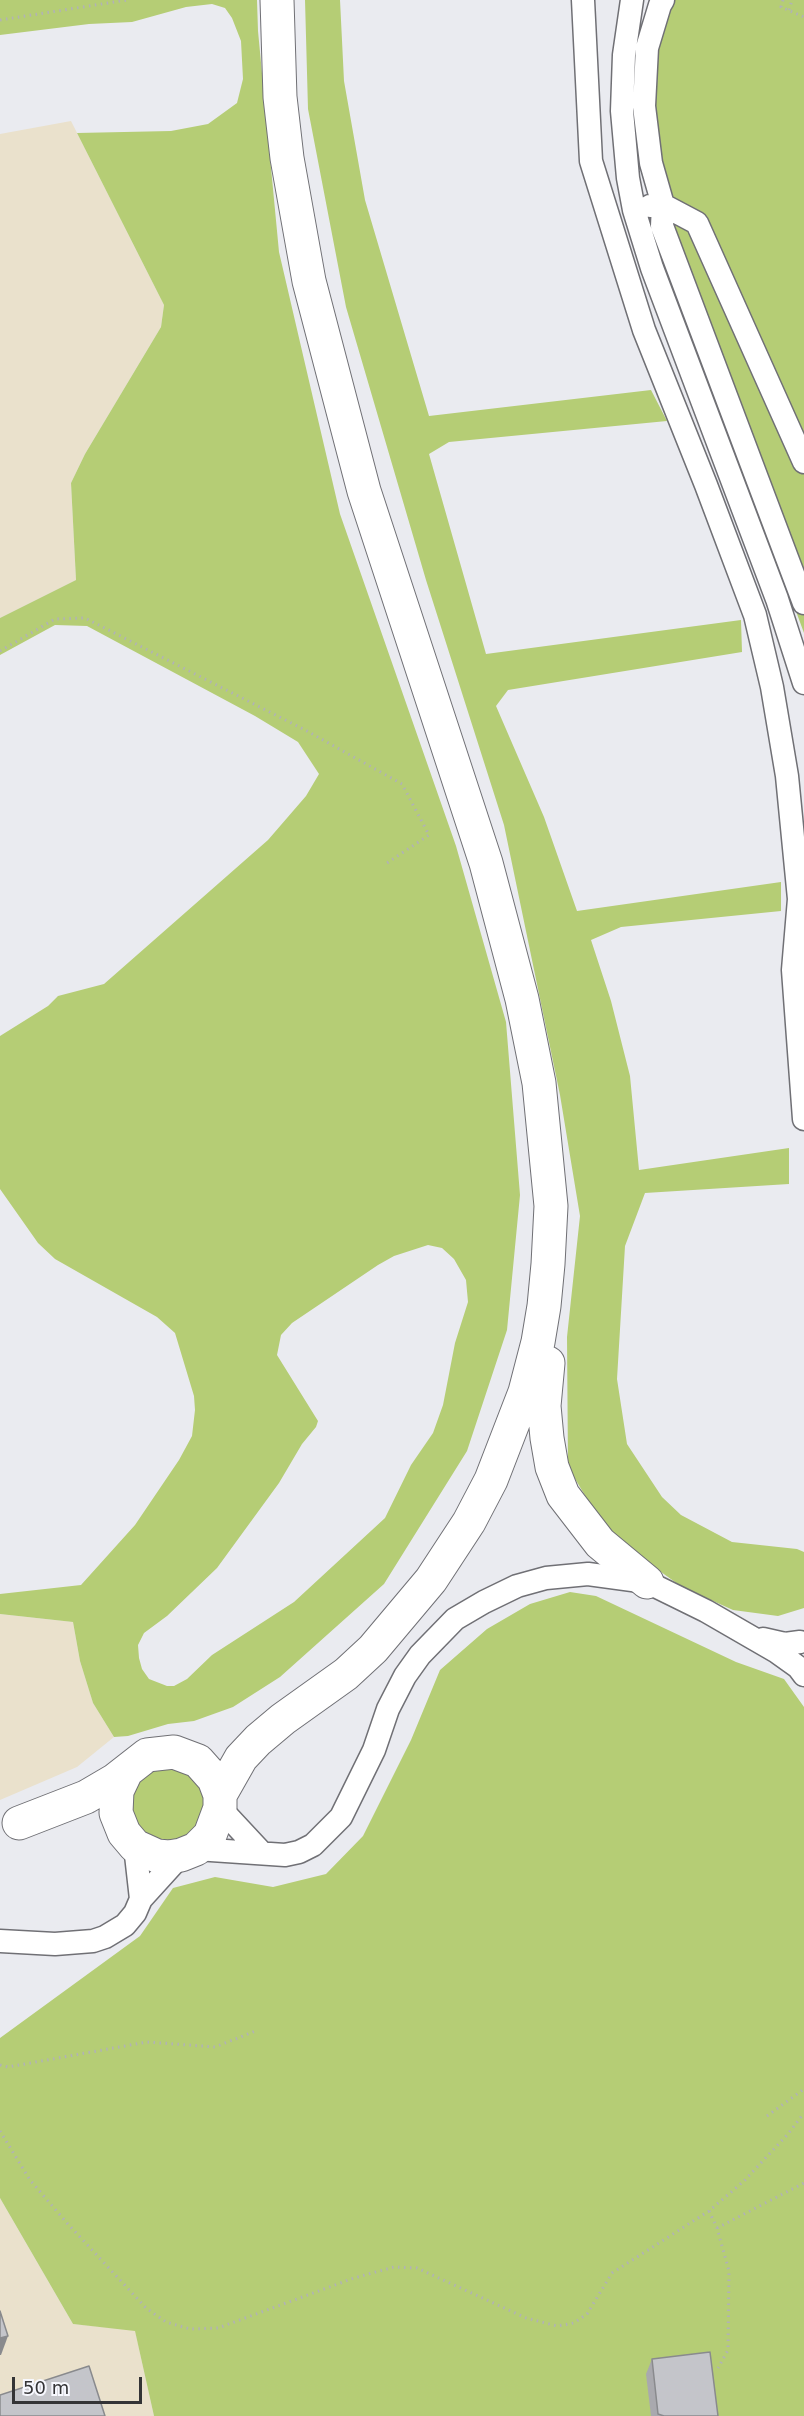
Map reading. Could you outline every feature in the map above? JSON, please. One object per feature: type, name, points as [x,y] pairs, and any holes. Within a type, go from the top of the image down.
[{"type":"highway","points":[[277,0],[280,97],[287,158],[307,270],[322,337],[363,491],[486,863],[522,999],[539,1083],[550,1206],[549,1316],[544,1406],[552,1467],[563,1495],[580,1520],[616,1558],[647,1582]]},
{"type":"highway","points":[[10,1825],[62,1817],[109,1824],[157,1856],[189,1852],[210,1835],[219,1817],[220,1801],[241,1758],[283,1719],[346,1674],[373,1649],[431,1580],[469,1522],[491,1480],[525,1392],[538,1342],[548,1264]]},
{"type":"highway","points":[[10,1825],[86,1797],[126,1772],[147,1755],[165,1751],[183,1753],[218,1747],[283,1719]]},
{"type":"highway","points":[[183,1753],[198,1761],[210,1772],[220,1801]]},
{"type":"highway","points":[[126,1772],[117,1791],[115,1802],[118,1824],[130,1840]]},
{"type":"street","points":[[584,0],[591,161],[644,330],[702,474],[754,615],[772,687],[787,776],[799,899],[793,970],[804,1119]]},
{"type":"street","points":[[632,0],[624,55],[622,111],[628,178],[634,210],[652,268],[781,609],[804,683]]},
{"type":"street","points":[[663,0],[646,48],[644,106],[651,163],[663,205],[662,226],[804,603]]},
{"type":"street","points":[[634,210],[663,205],[697,223],[804,462]]},
{"type":"street","points":[[0,1941],[55,1944],[99,1939],[125,1925],[135,1913],[141,1899],[189,1852],[261,1852],[285,1855],[299,1852],[313,1845],[342,1817],[374,1750],[388,1709],[405,1676],[420,1655],[455,1619],[508,1590],[546,1578],[588,1574],[647,1582],[706,1611],[777,1652],[801,1671]]},
{"type":"street","points":[[743,1633],[785,1644],[802,1640]]},
{"type":"street","points":[[801,1671],[796,1650],[802,1640]]},
{"type":"street","points":[[220,1801],[261,1852]]},
{"type":"street","points":[[130,1840],[141,1899]]},
{"type":"path","points":[[0,20],[127,0]]},
{"type":"path","points":[[783,0],[781,7],[804,17]]},
{"type":"path","points":[[789,10],[792,0]]},
{"type":"path","points":[[0,651],[55,619],[85,618],[307,731],[402,784],[429,836],[384,865]]},
{"type":"path","points":[[0,2065],[8,2067],[147,2042],[215,2047],[258,2030]]},
{"type":"path","points":[[767,2116],[804,2089]]},
{"type":"path","points":[[0,2131],[30,2180],[66,2223],[146,2308],[166,2322],[190,2329],[218,2328],[354,2278],[394,2267],[417,2268],[526,2318],[557,2326],[574,2323],[587,2314],[612,2273],[709,2211],[744,2181],[788,2134],[804,2113]]},
{"type":"path","points":[[717,2228],[804,2183]]},
{"type":"path","points":[[709,2211],[717,2228],[729,2271],[728,2350],[718,2368]]},
{"type":"shaded area","points":[[71,121],[164,305],[161,327],[85,454],[71,483],[76,580],[0,618],[0,134]]},
{"type":"shaded area","points":[[0,1614],[73,1622],[80,1661],[93,1703],[114,1737],[77,1767],[0,1800]]},
{"type":"shaded area","points":[[0,2198],[73,2324],[135,2330],[154,2416],[0,2416]]},
{"type":"green space","points":[[0,0],[257,0],[279,252],[340,514],[456,846],[506,1022],[520,1195],[507,1330],[467,1451],[384,1584],[280,1677],[233,1707],[194,1721],[168,1724],[128,1736],[114,1737],[93,1703],[80,1661],[73,1622],[0,1614],[0,1594],[81,1585],[135,1525],[179,1460],[192,1436],[194,1396],[175,1333],[157,1317],[55,1259],[38,1243],[0,1189],[0,1036],[48,1006],[58,996],[104,984],[268,840],[306,796],[319,774],[298,742],[255,716],[87,626],[55,625],[0,655],[0,618],[76,580],[71,483],[85,454],[161,327],[164,305],[77,133],[171,131],[208,124],[237,103],[243,79],[241,41],[232,18],[225,8],[212,4],[186,7],[132,22],[89,24],[0,35]],"holes":[[[428,1245],[442,1248],[454,1259],[466,1280],[468,1302],[455,1343],[443,1405],[433,1433],[411,1465],[385,1518],[294,1602],[212,1655],[187,1679],[174,1686],[167,1686],[149,1679],[142,1669],[139,1658],[138,1645],[144,1633],[167,1616],[217,1568],[279,1483],[302,1444],[316,1427],[318,1421],[277,1355],[281,1335],[292,1323],[394,1256]]]},
{"type":"green space","points":[[305,0],[340,0],[344,81],[365,200],[429,416],[651,390],[667,421],[449,442],[429,454],[486,654],[741,620],[742,652],[508,690],[496,706],[544,817],[577,911],[781,882],[781,911],[621,927],[591,940],[611,1001],[630,1076],[639,1170],[789,1148],[789,1184],[645,1193],[625,1246],[617,1379],[627,1444],[662,1497],[681,1515],[732,1542],[797,1549],[804,1552],[804,1608],[778,1616],[733,1610],[682,1587],[608,1534],[568,1467],[567,1337],[580,1216],[560,1095],[504,825],[426,580],[346,307],[308,109]]},
{"type":"green space","points":[[652,0],[804,0],[804,633],[652,220],[639,145],[640,43],[646,12]]},
{"type":"green space","points":[[570,1592],[596,1596],[736,1662],[784,1679],[804,1707],[804,2416],[154,2416],[135,2331],[73,2324],[0,2198],[0,2038],[140,1936],[173,1888],[215,1877],[273,1887],[326,1874],[363,1836],[411,1740],[440,1670],[487,1629],[530,1604]]},
{"type":"green space","points":[[173,1764],[207,1787],[204,1829],[169,1848],[134,1830],[129,1791],[146,1770]]},
{"type":"building","points":[[0,2311],[8,2336],[0,2338]]},
{"type":"building","points":[[710,2352],[718,2416],[658,2414],[652,2359]]},
{"type":"building","points":[[89,2366],[105,2416],[0,2416],[0,2395]]}]
